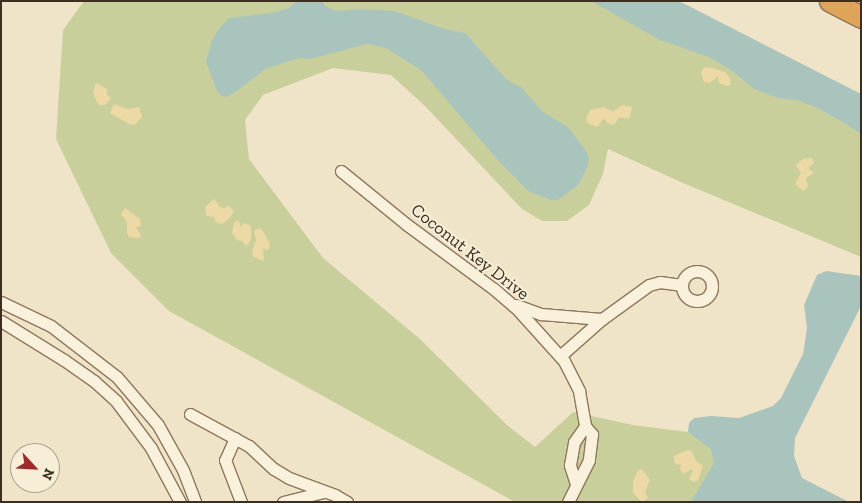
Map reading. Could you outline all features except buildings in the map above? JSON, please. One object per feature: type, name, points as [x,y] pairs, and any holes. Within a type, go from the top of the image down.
[{"type":"highway","points":[[830,1],[861,17]]},
{"type":"street","name":"Coconut Key Drive","points":[[341,171],[406,224],[468,268],[508,301],[560,356],[579,391],[585,426],[592,434],[589,460],[568,502]]},
{"type":"street","points":[[560,356],[602,318],[649,285],[660,282],[682,286]]},
{"type":"street","points":[[508,301],[541,314],[602,318]]},
{"type":"street","points":[[2,302],[51,326],[117,377],[158,425],[183,470],[195,502]]},
{"type":"street","points":[[1,321],[94,380],[116,401],[151,448],[180,502]]},
{"type":"street","points":[[1,330],[45,348]]},
{"type":"street","points":[[190,414],[249,446],[274,469],[289,478],[347,502]]},
{"type":"street","points":[[576,484],[570,465],[574,442],[585,426]]},
{"type":"street","points":[[235,438],[225,460],[241,502]]},
{"type":"street","points":[[283,502],[324,491]]},
{"type":"green space","points":[[84,1],[605,1],[861,128],[861,257],[683,183],[608,149],[603,174],[589,205],[567,221],[542,221],[522,209],[425,106],[391,75],[333,68],[263,95],[245,120],[249,159],[323,258],[420,339],[507,425],[535,447],[573,412],[633,425],[688,432],[722,448],[703,502],[515,502],[169,311],[111,253],[56,139],[63,30]]},
{"type":"sand","points":[[708,67],[725,72],[730,78],[731,85],[727,86],[719,83],[718,76],[710,83],[704,82],[701,73],[703,68]]},
{"type":"sand","points":[[96,83],[107,89],[107,95],[111,98],[105,105],[99,105],[96,100],[93,92]]},
{"type":"sand","points":[[114,104],[128,109],[139,107],[142,117],[135,125],[129,124],[110,113]]},
{"type":"sand","points":[[622,105],[632,107],[630,117],[628,119],[619,117],[614,125],[607,123],[604,118],[597,127],[588,123],[586,119],[590,110],[604,107],[613,112]]},
{"type":"sand","points":[[812,158],[814,163],[808,168],[814,173],[806,178],[808,187],[803,191],[795,184],[801,173],[796,165],[803,159]]},
{"type":"sand","points":[[214,199],[220,207],[225,208],[228,205],[234,211],[229,219],[222,224],[216,222],[214,217],[206,216],[205,207]]},
{"type":"sand","points":[[125,208],[140,219],[141,226],[136,227],[141,235],[139,238],[129,237],[127,233],[127,222],[121,214]]},
{"type":"sand","points":[[238,220],[241,227],[244,223],[251,226],[251,240],[246,246],[242,241],[237,240],[232,233],[234,223]]},
{"type":"sand","points":[[260,228],[270,244],[268,250],[263,249],[264,259],[262,261],[253,256],[252,252],[256,240],[254,231]]},
{"type":"sand","points":[[691,450],[696,461],[703,466],[698,480],[693,482],[689,479],[693,471],[692,469],[683,474],[680,469],[681,464],[678,465],[674,462],[674,456]]},
{"type":"sand","points":[[642,469],[650,480],[645,492],[648,498],[642,502],[633,493],[633,481],[638,471]]},
{"type":"water","points":[[296,1],[323,1],[324,5],[335,11],[358,9],[395,11],[444,29],[465,33],[507,80],[521,87],[543,112],[568,127],[586,151],[589,159],[586,170],[577,186],[558,200],[551,200],[528,191],[497,159],[422,71],[386,48],[367,44],[310,59],[300,58],[265,69],[237,91],[226,97],[222,96],[217,91],[206,62],[212,40],[219,29],[229,18],[277,12],[289,8]]},
{"type":"water","points":[[591,1],[679,1],[861,94],[861,134],[815,107],[797,100],[779,98],[754,89],[731,70],[709,57],[660,40]]},
{"type":"water","points":[[826,271],[861,276],[861,306],[795,438],[794,456],[802,478],[849,502],[691,502],[714,463],[711,449],[688,432],[689,423],[694,418],[711,416],[739,418],[773,406],[781,398],[803,354],[807,328],[804,305],[817,275]]}]
